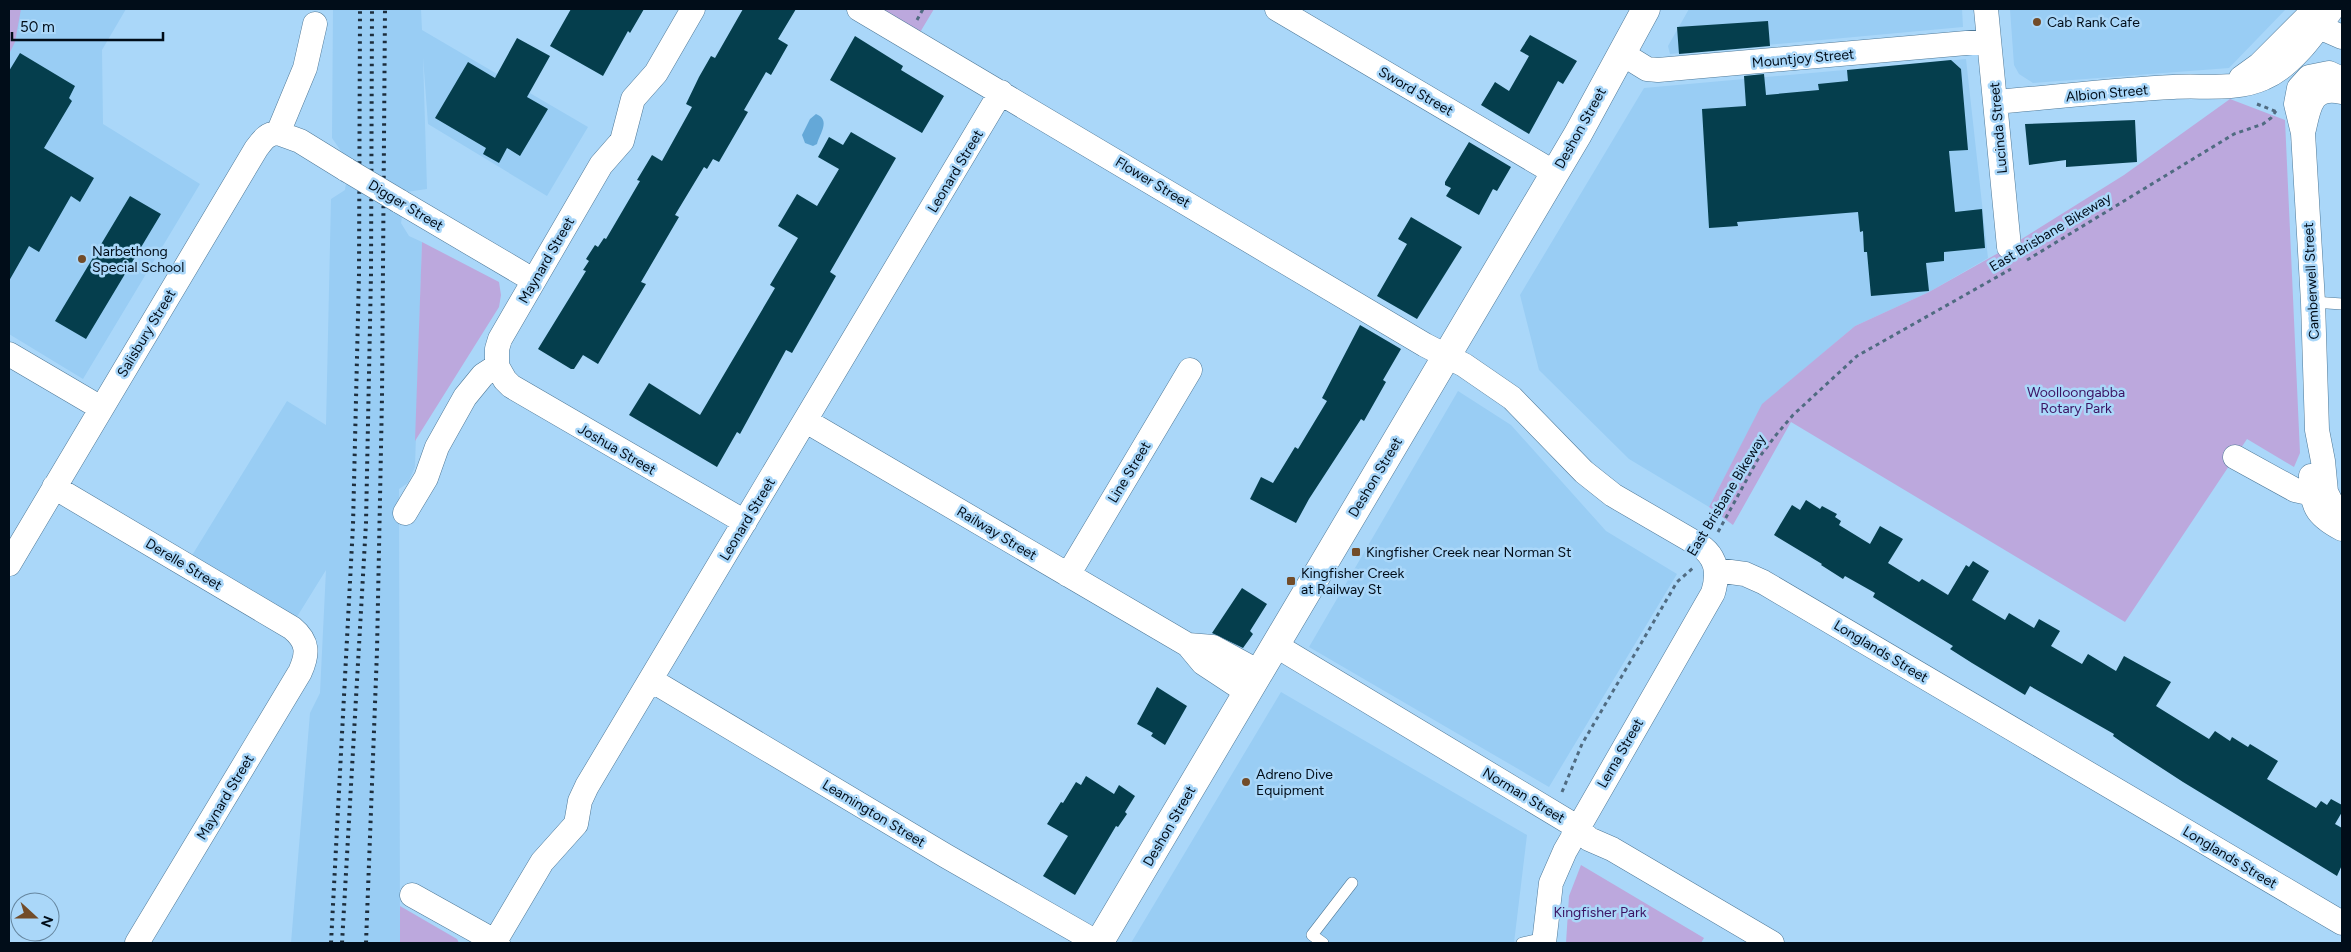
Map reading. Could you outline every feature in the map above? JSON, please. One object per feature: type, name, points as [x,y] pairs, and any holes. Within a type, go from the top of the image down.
[{"type":"street","name":"Maynard Street","points":[[497,366],[497,349],[500,339],[601,165],[622,141],[633,99],[656,73],[694,9]]},
{"type":"street","name":"Flower Street","points":[[859,9],[1446,356]]},
{"type":"street","name":"Sword Street","points":[[1277,9],[1555,173]]},
{"type":"street","name":"Deshon Street","points":[[1099,943],[1555,173],[1646,9]]},
{"type":"street","name":"Lucinda Street","points":[[1986,9],[2014,260]]},
{"type":"street","name":"Albion Street","points":[[1995,102],[2174,87],[2236,88],[2263,79],[2278,71],[2289,61],[2315,19],[2332,9]]},
{"type":"street","points":[[2336,9],[2342,18]]},
{"type":"street","points":[[2315,19],[2326,30],[2342,37]]},
{"type":"street","points":[[278,133],[305,68],[315,24]]},
{"type":"street","name":"Mountjoy Street","points":[[1621,53],[1647,69],[1658,70],[1989,41]]},
{"type":"street","name":"Camberwell Street","points":[[2342,78],[2332,73],[2322,73],[2309,77],[2302,84],[2296,104],[2303,133],[2313,302],[2317,430],[2328,501],[2318,514],[2342,529]]},
{"type":"street","name":"Camberwell Street","points":[[2303,133],[2309,107],[2315,96],[2331,90],[2342,92]]},
{"type":"street","name":"Leonard Street","points":[[496,943],[542,862],[576,824],[582,795],[1001,92]]},
{"type":"street","name":"Digger Street","points":[[278,133],[300,141],[533,280]]},
{"type":"street","name":"Salisbury Street","points":[[9,564],[256,149],[265,138],[278,133]]},
{"type":"street","points":[[9,354],[102,408]]},
{"type":"street","name":"Longlands Street","points":[[1446,356],[1464,364],[1512,398],[1584,472],[1613,494],[1711,560],[1763,582],[2342,923]]},
{"type":"street","points":[[405,513],[426,478],[437,447],[455,414],[482,376],[497,366]]},
{"type":"street","name":"Joshua Street","points":[[497,366],[511,386],[745,522]]},
{"type":"street","name":"Line Street","points":[[1068,575],[1190,370]]},
{"type":"street","name":"Railway Street","points":[[806,421],[1188,645],[1214,647],[1253,682]]},
{"type":"street","points":[[2235,457],[2291,488],[2328,501]]},
{"type":"street","name":"Derelle Street","points":[[54,487],[292,628],[302,638],[306,648]]},
{"type":"street","name":"Lerna Street","points":[[1537,941],[1551,883],[1577,827],[1713,593],[1711,560]]},
{"type":"street","name":"Norman Street","points":[[1275,645],[1577,827],[1589,839],[1612,849],[1772,943]]},
{"type":"street","name":"Maynard Street","points":[[137,943],[300,672],[306,655],[306,648]]},
{"type":"street","name":"Leamington Street","points":[[651,680],[980,876],[1099,943]]},
{"type":"street","points":[[412,894],[496,943]]},
{"type":"lane","points":[[2313,302],[2342,304]]},
{"type":"lane","points":[[1323,943],[1308,939],[1352,883]]},
{"type":"path","points":[[2236,88],[2281,114]]},
{"type":"path","points":[[2276,112],[2278,106]]},
{"type":"path","name":"East Brisbane Bikeway","points":[[1554,813],[1582,744],[1677,582],[1695,567],[1711,560],[1764,451],[1793,415],[1857,356],[2014,260],[2234,134],[2268,121],[2276,112]]},
{"type":"shaded area","name":"Narbethong Special School","points":[[9,9],[126,9],[102,50],[103,124],[200,184],[83,379],[9,334]]},
{"type":"shaded area","points":[[333,9],[421,9],[422,30],[588,127],[547,196],[428,124],[423,57],[427,189],[406,192],[401,223],[409,236],[422,242],[415,467],[408,483],[399,489],[400,943],[291,943],[310,713],[320,693],[326,570],[295,620],[191,557],[287,401],[326,425],[331,199],[345,190],[350,158],[343,154],[332,138]]},
{"type":"shaded area","points":[[1689,9],[1962,9],[1963,27],[1670,54],[1668,46]]},
{"type":"shaded area","points":[[2010,9],[2286,9],[2229,68],[2033,83],[2019,74],[2014,65]]},
{"type":"shaded area","points":[[1966,59],[1988,258],[1929,292],[1855,326],[1763,404],[1709,507],[1629,459],[1539,370],[1520,295],[1644,88]]},
{"type":"shaded area","points":[[816,114],[824,123],[817,144],[813,146],[805,143],[802,135],[810,119]]},
{"type":"shaded area","points":[[1458,391],[1511,425],[1606,531],[1677,574],[1549,787],[1309,647]]},
{"type":"shaded area","points":[[1281,692],[1527,835],[1514,943],[1131,943]]},
{"type":"green space","points":[[9,9],[21,9],[15,42],[9,54]]},
{"type":"green space","points":[[875,9],[934,9],[919,34]]},
{"type":"green space","name":"Woolloongabba Rotary Park","points":[[2230,99],[2285,120],[2300,453],[2294,467],[2247,439],[2125,622],[1791,422],[1733,525],[1709,507],[1762,404],[1855,326],[1929,292],[2009,247],[2124,175]]},
{"type":"green space","points":[[422,242],[499,282],[501,295],[499,307],[415,441]]},
{"type":"green space","name":"Kingfisher Park","points":[[1581,865],[1704,938],[1701,943],[1566,943],[1569,896]]},
{"type":"green space","points":[[400,906],[457,939],[459,943],[400,943]]},
{"type":"building","points":[[571,9],[644,9],[630,33],[628,31],[603,76],[550,46]]},
{"type":"building","points":[[743,9],[796,9],[778,39],[788,45],[771,75],[766,72],[744,110],[748,112],[719,162],[713,159],[707,169],[704,167],[675,215],[679,217],[641,282],[646,284],[598,364],[583,355],[574,369],[571,369],[538,349],[586,271],[583,270],[589,261],[586,259],[595,245],[598,247],[604,238],[606,239],[640,181],[637,180],[652,155],[662,161],[692,107],[686,104],[699,77],[711,56],[715,58]]},
{"type":"building","points":[[1768,21],[1770,46],[1679,54],[1677,27]]},
{"type":"building","points":[[1530,35],[1577,61],[1563,84],[1558,81],[1529,134],[1481,105],[1495,82],[1509,91],[1529,56],[1520,51]]},
{"type":"building","points":[[855,36],[903,66],[901,70],[944,96],[922,133],[830,80]]},
{"type":"building","points":[[517,38],[550,56],[527,97],[548,109],[520,156],[507,148],[499,163],[483,154],[486,148],[435,118],[468,62],[495,78]]},
{"type":"building","points":[[20,53],[75,86],[69,98],[72,101],[44,148],[94,178],[80,202],[71,196],[39,252],[29,246],[9,281],[9,71]]},
{"type":"building","points":[[1951,60],[1961,69],[1968,150],[1949,151],[1955,212],[1982,209],[1985,248],[1944,252],[1944,261],[1926,263],[1929,291],[1871,296],[1867,252],[1864,252],[1863,231],[1860,232],[1858,212],[1737,222],[1738,226],[1709,228],[1702,109],[1746,106],[1744,76],[1764,74],[1766,95],[1819,90],[1818,84],[1848,81],[1847,70]]},
{"type":"building","points":[[2135,120],[2137,162],[2066,167],[2066,160],[2029,165],[2025,124]]},
{"type":"building","points":[[851,132],[896,158],[830,272],[836,276],[792,353],[786,350],[740,434],[737,432],[717,467],[629,415],[649,383],[700,415],[775,288],[770,285],[798,238],[778,226],[797,194],[817,206],[839,169],[818,157],[829,137],[843,145]]},
{"type":"building","points":[[1469,142],[1511,167],[1497,191],[1493,189],[1479,215],[1446,196],[1451,188],[1445,185],[1445,182]]},
{"type":"building","points":[[130,196],[161,214],[86,339],[55,321]]},
{"type":"building","points":[[1411,217],[1462,247],[1417,319],[1377,296],[1407,244],[1398,239]]},
{"type":"building","points":[[1360,325],[1401,349],[1383,380],[1386,382],[1364,421],[1361,419],[1309,499],[1296,523],[1250,499],[1261,477],[1273,483],[1295,447],[1298,449],[1327,401],[1322,398]]},
{"type":"building","points":[[1806,500],[1820,509],[1822,506],[1837,514],[1835,517],[1841,521],[1839,525],[1870,544],[1880,526],[1903,539],[1888,563],[1919,582],[1922,579],[1948,595],[1966,565],[1969,567],[1973,561],[1989,571],[1972,600],[2005,620],[2009,613],[2034,628],[2039,619],[2060,631],[2051,646],[2082,664],[2088,654],[2116,671],[2124,656],[2171,682],[2156,706],[2209,739],[2215,731],[2230,741],[2232,737],[2248,747],[2250,744],[2278,761],[2267,779],[2316,808],[2321,801],[2327,805],[2331,799],[2342,805],[2342,812],[2335,824],[2342,828],[2342,865],[2337,876],[2183,782],[2123,743],[2113,736],[2114,734],[2030,686],[2025,695],[1972,663],[1950,649],[1953,646],[1873,597],[1875,593],[1845,576],[1843,579],[1774,535],[1792,505],[1800,510]]},
{"type":"building","points":[[1242,588],[1267,604],[1250,631],[1253,634],[1243,648],[1212,633]]},
{"type":"building","points":[[1157,687],[1187,706],[1165,745],[1151,736],[1153,733],[1137,724]]},
{"type":"building","points":[[1086,776],[1114,794],[1119,785],[1135,796],[1125,812],[1127,814],[1118,827],[1116,826],[1075,895],[1043,876],[1068,836],[1047,824],[1076,782],[1081,785]]},
{"type":"railway","points":[[331,943],[353,525],[359,274],[360,9]]},
{"type":"railway","points":[[342,943],[366,523],[371,274],[372,9]]},
{"type":"railway","points":[[366,943],[377,651],[382,397],[385,9]]},
{"type":"place","name":"Cab Rank Cafe","points":[[2037,22]]},
{"type":"place","name":"Narbethong Special School","points":[[82,259]]},
{"type":"place","name":"Kingfisher Creek near Norman St","points":[[1356,552]]},
{"type":"place","name":"Kingfisher Creek at Railway St","points":[[1291,581]]},
{"type":"place","name":"Adreno Dive Equipment","points":[[1246,782]]}]
